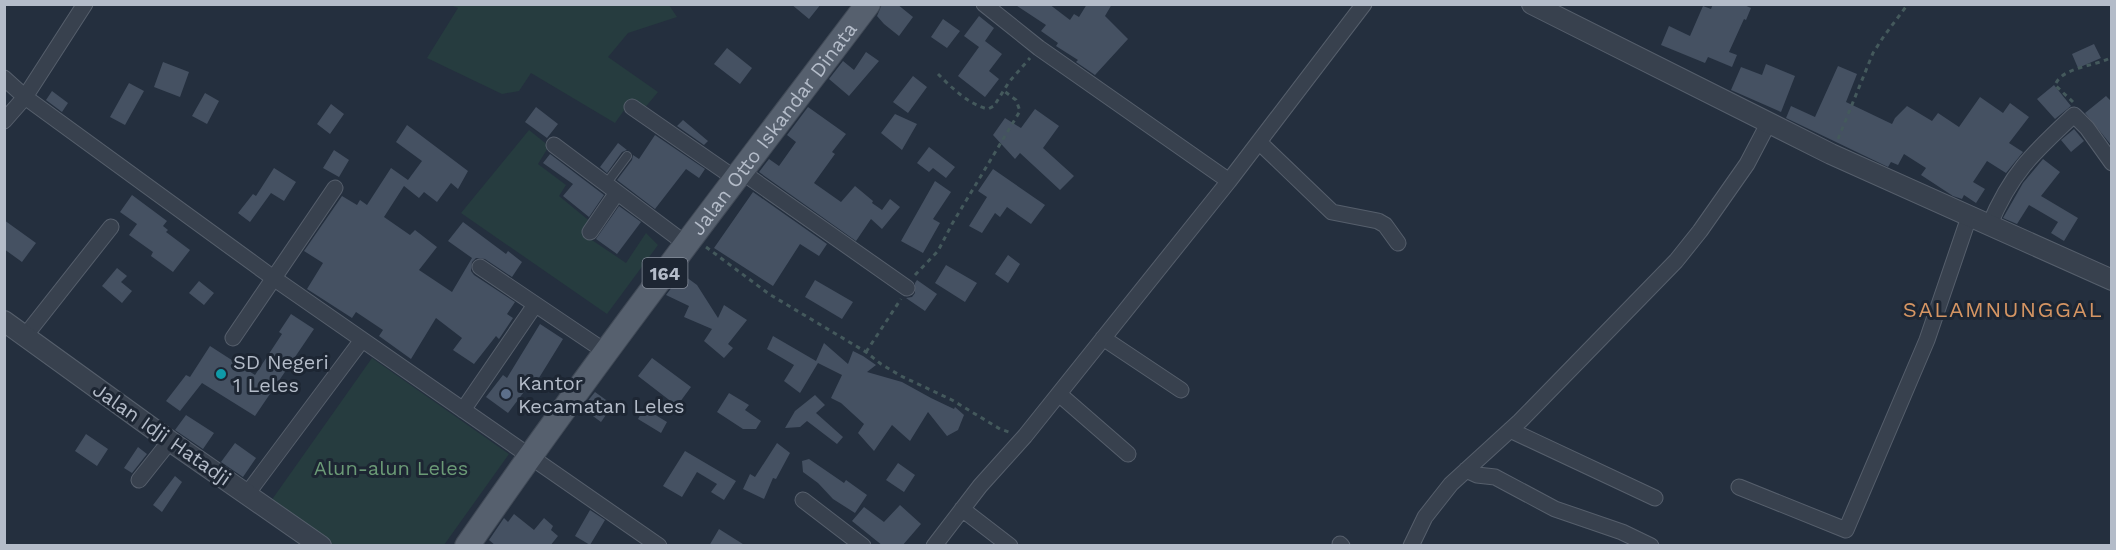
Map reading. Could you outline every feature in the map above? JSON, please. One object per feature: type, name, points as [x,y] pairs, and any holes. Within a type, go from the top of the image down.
[{"type":"main road","name":"Jalan Otto Iskandar Dinata","points":[[476,542],[529,456],[689,239],[868,4]]},
{"type":"street","points":[[4,121],[25,97],[85,4]]},
{"type":"street","points":[[984,4],[1039,48],[1229,181]]},
{"type":"street","points":[[934,546],[1229,181],[1364,4]]},
{"type":"street","points":[[1532,4],[1831,154],[2112,280]]},
{"type":"street","points":[[4,78],[25,97],[272,277],[659,546]]},
{"type":"street","points":[[632,108],[739,175],[907,288]]},
{"type":"street","points":[[1989,226],[2000,198],[2020,168],[2074,115],[2087,128],[2112,163]]},
{"type":"street","points":[[1411,546],[1425,517],[1451,484],[1510,430],[1676,261],[1701,231],[1747,164],[1768,124]]},
{"type":"street","points":[[1259,142],[1332,212],[1378,221],[1385,225],[1398,243]]},
{"type":"street","points":[[554,145],[611,190],[689,239]]},
{"type":"street","points":[[233,338],[272,277],[335,188]]},
{"type":"street","points":[[590,232],[611,190]]},
{"type":"street","points":[[1739,488],[1846,530],[1927,340],[1969,217]]},
{"type":"street","points":[[25,336],[111,227]]},
{"type":"street","points":[[480,267],[606,352]]},
{"type":"street","points":[[463,410],[535,306]]},
{"type":"street","name":"Jalan Idji Hatadji","points":[[4,321],[321,546]]},
{"type":"street","points":[[1103,338],[1181,390]]},
{"type":"street","points":[[248,494],[362,340]]},
{"type":"street","points":[[1059,394],[1128,454]]},
{"type":"street","points":[[1510,430],[1655,498]]},
{"type":"street","points":[[139,480],[170,441]]},
{"type":"street","points":[[1466,470],[1477,475],[1496,477],[1555,509],[1612,528],[1651,546]]},
{"type":"street","points":[[803,500],[863,546]]},
{"type":"street","points":[[962,509],[1010,546]]},
{"type":"lane","points":[[611,190],[627,156]]},
{"type":"path","points":[[1831,154],[1873,53],[1908,4]]},
{"type":"path","points":[[938,75],[981,108],[988,109],[994,106],[1039,48]]},
{"type":"path","points":[[2074,115],[2076,105],[2059,90],[2055,82],[2074,70],[2112,57]]},
{"type":"path","points":[[866,352],[919,269],[938,251],[1020,111],[1016,99],[1004,91]]},
{"type":"path","points":[[689,239],[769,294],[866,352],[881,364],[952,400],[1000,429],[1025,436]]},
{"type":"green space","points":[[450,5],[669,5],[677,17],[628,33],[608,57],[658,92],[638,116],[627,106],[615,123],[531,73],[519,91],[502,94],[427,58],[458,8]]},
{"type":"green space","points":[[529,130],[549,146],[538,164],[566,185],[559,196],[592,223],[583,234],[626,263],[646,233],[658,245],[607,314],[461,213]]},
{"type":"green space","name":"Alun-alun Leles","points":[[372,358],[509,454],[444,545],[334,545],[271,501]]},
{"type":"building","points":[[791,4],[821,4],[809,19]]},
{"type":"building","points":[[882,4],[897,4],[913,17],[899,36],[877,16]]},
{"type":"building","points":[[1014,4],[1049,4],[1070,20],[1074,14],[1079,17],[1087,4],[1112,4],[1105,16],[1128,39],[1095,75],[1076,62],[1078,60],[1056,46],[1058,43],[1041,31],[1046,25]]},
{"type":"building","points":[[1713,4],[1742,4],[1751,8],[1729,52],[1737,55],[1732,67],[1708,57],[1705,63],[1661,45],[1669,26],[1690,36],[1703,6],[1711,9]]},
{"type":"building","points":[[979,16],[994,28],[985,41],[1002,54],[989,71],[999,79],[985,97],[958,76],[979,47],[964,36]]},
{"type":"building","points":[[943,19],[960,31],[947,48],[931,37]]},
{"type":"building","points":[[2094,44],[2101,58],[2078,68],[2072,54]]},
{"type":"building","points":[[727,48],[752,68],[740,84],[714,64]]},
{"type":"building","points":[[866,52],[879,61],[849,96],[829,79],[843,61],[854,70]]},
{"type":"building","points":[[163,62],[189,72],[180,97],[154,87]]},
{"type":"building","points":[[1766,64],[1795,76],[1781,112],[1731,90],[1741,67],[1762,75]]},
{"type":"building","points":[[1838,66],[1857,74],[1846,102],[1892,124],[1907,106],[1932,121],[1938,113],[1959,127],[1980,97],[2003,113],[2010,103],[2029,117],[2009,143],[2023,152],[2006,173],[1987,161],[1973,182],[1985,189],[1976,203],[1964,195],[1962,199],[1953,196],[1921,175],[1926,168],[1904,154],[1898,165],[1891,162],[1888,167],[1786,118],[1791,106],[1815,117]]},
{"type":"building","points":[[913,76],[927,87],[908,113],[893,102]]},
{"type":"building","points":[[129,83],[144,91],[125,125],[110,117]]},
{"type":"building","points":[[2054,85],[2071,106],[2055,119],[2037,99]]},
{"type":"building","points":[[52,91],[68,103],[62,112],[46,100]]},
{"type":"building","points":[[205,93],[219,101],[207,124],[192,116]]},
{"type":"building","points":[[2106,96],[2112,102],[2112,146],[2085,113]]},
{"type":"building","points":[[331,104],[344,114],[330,134],[317,124]]},
{"type":"building","points":[[536,107],[558,124],[547,138],[525,122]]},
{"type":"building","points":[[808,107],[846,134],[832,152],[835,154],[814,183],[841,202],[855,186],[882,210],[890,199],[900,207],[882,229],[871,219],[856,241],[759,172],[769,159],[779,166],[796,142],[787,135]]},
{"type":"building","points":[[1035,109],[1059,126],[1043,148],[1074,176],[1060,190],[1020,153],[1015,159],[993,135],[1005,118],[1021,128]]},
{"type":"building","points":[[895,114],[917,124],[902,150],[881,133]]},
{"type":"building","points":[[683,120],[708,141],[704,145],[677,126]]},
{"type":"building","points":[[407,125],[468,171],[458,189],[451,183],[437,202],[424,192],[419,198],[404,186],[384,217],[410,235],[415,230],[437,247],[419,270],[452,292],[472,258],[448,241],[463,222],[506,254],[508,251],[522,262],[512,277],[485,259],[476,258],[472,262],[471,271],[474,275],[515,302],[507,314],[513,318],[499,339],[496,336],[474,364],[453,350],[462,338],[436,318],[411,359],[379,336],[383,330],[356,312],[352,318],[307,289],[323,263],[304,251],[342,196],[357,205],[360,200],[367,205],[391,168],[408,180],[422,161],[396,142]]},
{"type":"building","points":[[2074,129],[2084,141],[2071,152],[2061,140]]},
{"type":"building","points":[[655,135],[705,169],[699,178],[686,169],[655,209],[617,180],[632,160],[633,155],[639,159]]},
{"type":"building","points":[[618,143],[627,150],[622,152],[607,173],[600,167]]},
{"type":"building","points":[[929,147],[955,167],[946,178],[933,168],[929,172],[917,163]]},
{"type":"building","points":[[334,150],[349,160],[339,177],[323,168]]},
{"type":"building","points":[[550,154],[604,195],[589,217],[563,196],[573,184],[543,163]]},
{"type":"building","points":[[2043,159],[2060,172],[2041,196],[2078,218],[2064,241],[2051,233],[2058,222],[2029,205],[2017,224],[2003,218],[2023,183]]},
{"type":"building","points":[[274,168],[296,182],[284,201],[271,193],[250,222],[238,213],[253,194],[256,196]]},
{"type":"building","points":[[993,169],[1045,205],[1031,224],[1007,207],[1000,217],[995,213],[982,233],[969,226],[987,197],[978,191]]},
{"type":"building","points":[[935,181],[951,192],[933,219],[940,223],[923,253],[901,241]]},
{"type":"building","points":[[753,192],[827,244],[819,256],[800,244],[773,286],[714,248]]},
{"type":"building","points":[[132,195],[167,221],[163,226],[168,230],[166,232],[190,250],[173,272],[151,256],[153,252],[129,235],[137,224],[120,212]]},
{"type":"building","points":[[619,206],[641,222],[617,254],[596,239]]},
{"type":"building","points":[[4,220],[36,243],[22,262],[4,249]]},
{"type":"building","points":[[1008,255],[1020,264],[1008,283],[995,274]]},
{"type":"building","points":[[946,265],[977,283],[965,302],[935,283]]},
{"type":"building","points":[[117,268],[127,276],[121,282],[132,291],[122,303],[102,286]]},
{"type":"building","points":[[682,274],[697,285],[718,318],[724,305],[747,320],[728,344],[733,348],[724,358],[704,341],[712,329],[684,317],[689,306],[666,295]]},
{"type":"building","points":[[815,280],[853,302],[842,319],[805,297]]},
{"type":"building","points":[[917,280],[937,294],[925,311],[906,298],[912,297],[915,293]]},
{"type":"building","points":[[199,281],[214,293],[204,305],[189,293]]},
{"type":"building","points":[[291,314],[314,329],[255,416],[202,383],[180,411],[166,401],[186,375],[190,377],[210,346],[255,375],[282,334],[279,332]]},
{"type":"building","points":[[540,324],[563,339],[534,386],[530,384],[508,413],[486,397],[503,375],[507,378]]},
{"type":"building","points":[[773,336],[816,361],[824,343],[848,364],[853,351],[863,356],[876,365],[867,372],[902,382],[954,409],[955,407],[964,415],[958,430],[947,436],[928,412],[910,441],[892,425],[874,451],[858,433],[864,424],[841,403],[831,398],[842,375],[818,363],[800,393],[784,381],[794,365],[767,349]]},
{"type":"building","points":[[652,358],[691,387],[677,406],[638,376]]},
{"type":"building","points":[[595,392],[613,405],[601,422],[582,408]]},
{"type":"building","points":[[729,393],[749,405],[745,410],[761,421],[756,429],[743,429],[717,412]]},
{"type":"building","points":[[815,395],[825,405],[816,413],[843,437],[837,444],[807,421],[800,427],[785,428],[795,411]]},
{"type":"building","points":[[644,408],[667,422],[661,433],[638,419]]},
{"type":"building","name":"SD Negeri 1 Leles","points":[[186,415],[214,433],[203,449],[175,430]]},
{"type":"building","points":[[86,434],[108,449],[97,466],[75,451]]},
{"type":"building","points":[[235,443],[256,458],[243,477],[221,462]]},
{"type":"building","points":[[777,443],[790,453],[776,479],[773,478],[764,499],[743,489],[750,474],[755,477]]},
{"type":"building","points":[[138,447],[147,454],[132,473],[124,468]]},
{"type":"building","points":[[685,451],[736,481],[724,500],[711,492],[717,484],[697,472],[682,497],[663,486]]},
{"type":"building","points":[[809,459],[844,483],[846,480],[867,495],[855,513],[833,499],[818,483],[803,472],[802,461]]},
{"type":"building","points":[[898,463],[915,475],[904,492],[886,480]]},
{"type":"building","points":[[175,476],[182,482],[162,512],[153,505]]},
{"type":"building","points":[[900,505],[921,524],[902,546],[883,546],[852,521],[864,507],[884,522]]},
{"type":"building","points":[[590,510],[605,520],[590,545],[575,536]]},
{"type":"building","points":[[514,514],[534,530],[544,518],[553,526],[551,530],[558,536],[550,546],[496,546],[489,540],[504,518],[508,522]]},
{"type":"building","points":[[719,529],[746,546],[709,546]]},
{"type":"place","name":"SD Negeri 1 Leles","points":[[221,374]]},
{"type":"place","name":"Kantor Kecamatan Leles","points":[[506,394]]},
{"type":"district","name":"SALAMNUNGGAL","points":[[2003,309]]}]
